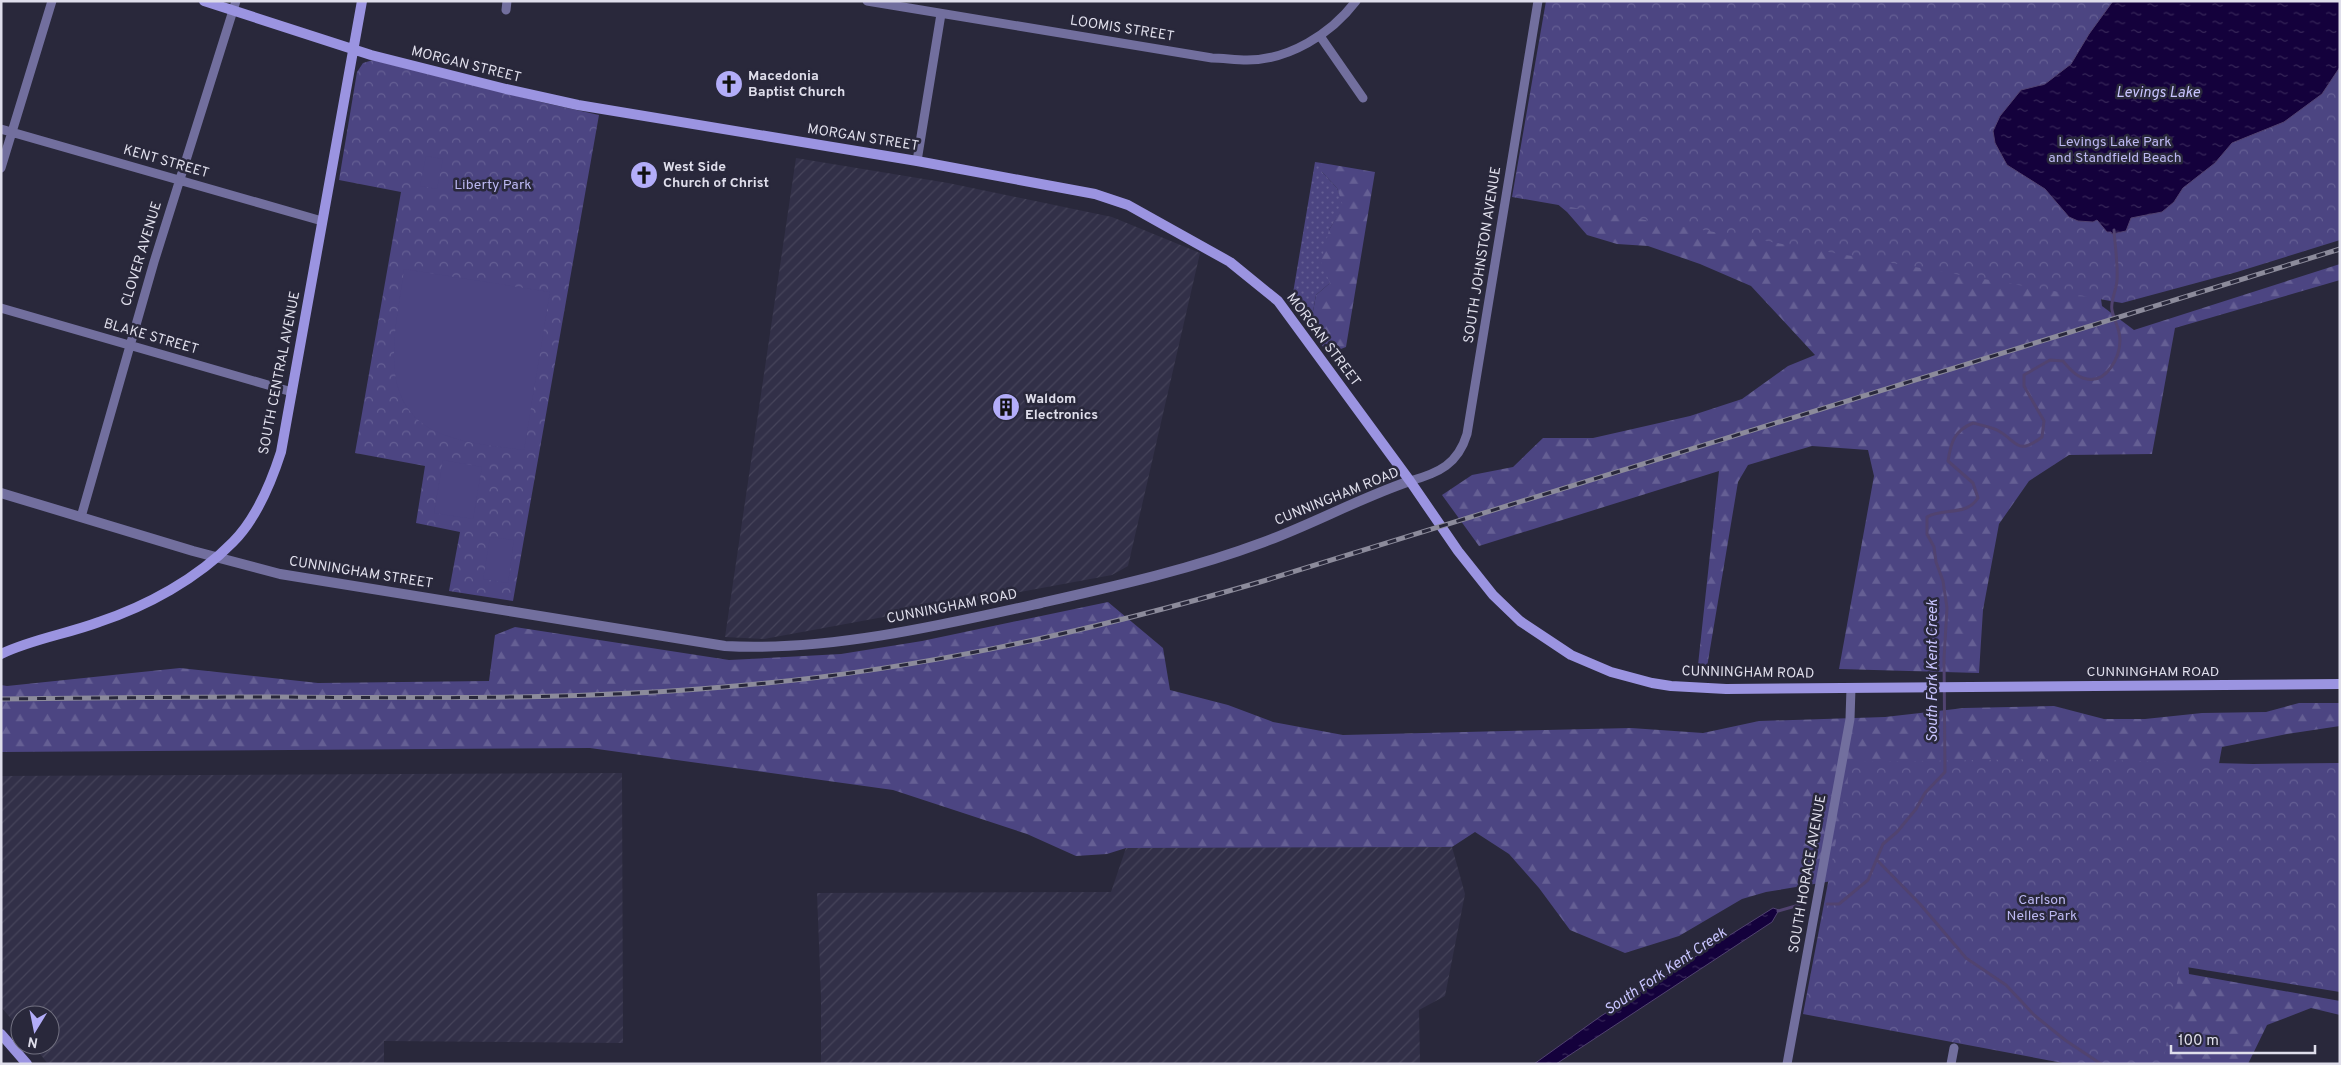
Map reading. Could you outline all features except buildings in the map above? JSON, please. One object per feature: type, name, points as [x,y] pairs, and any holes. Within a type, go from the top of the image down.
[{"type":"main road","name":"MORGAN STREET","points":[[204,1],[235,6],[354,49],[421,68],[578,104],[917,161],[1095,194],[1128,205],[1230,262],[1287,311],[1410,481]]},
{"type":"main road","name":"SOUTH CENTRAL AVENUE","points":[[1,654],[99,622],[134,608],[171,588],[216,557],[233,542],[250,519],[272,480],[281,452],[362,1]]},
{"type":"main road","name":"CUNNINGHAM ROAD","points":[[1410,481],[1458,551],[1493,596],[1520,621],[1571,655],[1611,672],[1652,683],[1690,688],[2340,684]]},
{"type":"main road","points":[[1,1034],[27,1064]]},
{"type":"street","points":[[1,168],[52,1]]},
{"type":"street","name":"LOOMIS STREET","points":[[867,1],[1212,58],[1249,60],[1288,52],[1320,36],[1347,13],[1356,1]]},
{"type":"street","name":"SOUTH JOHNSTON AVENUE","points":[[1410,481],[1427,476],[1443,468],[1462,451],[1467,434],[1538,1]]},
{"type":"street","name":"CLOVER AVENUE","points":[[81,517],[129,345],[179,180],[235,6]]},
{"type":"street","points":[[917,161],[941,14]]},
{"type":"street","points":[[1320,36],[1363,98]]},
{"type":"street","name":"KENT STREET","points":[[1,129],[322,221]]},
{"type":"street","name":"BLAKE STREET","points":[[1,308],[292,392]]},
{"type":"street","name":"CUNNINGHAM ROAD","points":[[725,646],[789,647],[890,633],[990,614],[1126,584],[1264,542],[1410,481]]},
{"type":"street","name":"CUNNINGHAM STREET","points":[[1,493],[216,557],[280,574],[725,646]]},
{"type":"street","name":"SOUTH HORACE AVENUE","points":[[1788,1064],[1850,719],[1850,688]]},
{"type":"street","points":[[1951,1064],[1954,1048]]},
{"type":"shaded area","points":[[796,158],[948,183],[1112,217],[1200,253],[1128,566],[1112,575],[764,639],[725,637]]},
{"type":"shaded area","points":[[622,773],[623,1043],[384,1041],[384,1064],[48,1064],[41,1055],[60,1055],[60,1005],[10,1005],[10,1017],[1,1007],[1,776]]},
{"type":"shaded area","points":[[1452,847],[1465,894],[1445,996],[1419,1010],[1420,1064],[821,1064],[821,997],[817,893],[1111,892],[1126,848]]},
{"type":"green space","name":"Levings Lake Park and Standfield Beach","points":[[1546,1],[2340,1],[2340,240],[2237,272],[2122,303],[1512,197]]},
{"type":"green space","name":"Liberty Park","points":[[373,60],[599,115],[513,601],[449,591],[460,532],[416,523],[425,466],[355,453],[401,192],[339,180],[357,72],[363,63]]},
{"type":"green space","points":[[426,156],[443,159],[437,189],[420,186]]},
{"type":"green space","points":[[1315,162],[1322,163],[1322,172],[1337,188],[1344,206],[1329,230],[1330,283],[1316,295],[1310,328],[1291,305]]},
{"type":"green space","points":[[1322,163],[1375,172],[1346,347],[1328,354],[1310,328],[1316,295],[1330,283],[1321,262],[1329,230],[1343,206],[1337,188],[1322,172]]},
{"type":"green space","points":[[1543,192],[2098,278],[2102,306],[2134,330],[2340,264],[2340,280],[2175,328],[2152,454],[2069,455],[2029,481],[1999,524],[1983,610],[1979,673],[1839,669],[1874,476],[1868,450],[1812,446],[1748,465],[1738,482],[1706,673],[1698,665],[1719,471],[1479,546],[1442,495],[1472,475],[1513,467],[1543,438],[1593,438],[1690,416],[1742,399],[1788,366],[1815,355],[1751,286],[1700,264],[1648,246],[1617,244],[1587,235],[1567,212]]},
{"type":"green space","points":[[404,269],[550,292],[524,450],[479,444],[456,439],[435,431],[416,418],[403,400],[396,381],[394,359],[395,336]]},
{"type":"green space","points":[[443,460],[482,467],[473,519],[434,513]]},
{"type":"green space","points":[[490,537],[514,540],[508,583],[483,579]]},
{"type":"green space","points":[[1108,602],[1163,648],[1170,690],[1228,705],[1273,722],[1343,735],[1631,728],[1703,733],[1759,721],[1885,717],[1964,708],[2054,706],[2104,719],[2145,719],[2202,713],[2266,712],[2299,703],[2340,703],[2340,726],[2222,747],[2186,945],[2189,974],[2340,1001],[2340,1015],[2311,1008],[2267,1025],[2248,1064],[2134,1064],[1844,879],[1766,892],[1742,899],[1679,936],[1625,953],[1570,930],[1539,888],[1509,854],[1475,832],[1452,847],[1126,848],[1107,854],[1076,856],[1027,834],[893,790],[590,748],[1,752],[1,685],[7,686],[180,668],[318,683],[489,681],[495,635],[515,627],[729,660],[841,654],[922,641]]},
{"type":"green space","name":"Carlson Nelles Park","points":[[2060,759],[2253,764],[2340,763],[2340,992],[2180,966],[2163,1064],[2068,1064],[1803,1014],[1851,762]]},
{"type":"water","name":"Levings Lake","points":[[2113,1],[2340,1],[2340,67],[2322,94],[2284,122],[2232,143],[2215,163],[2183,188],[2174,202],[2162,212],[2131,218],[2126,231],[2112,234],[2107,232],[2097,220],[2093,222],[2078,221],[2069,217],[2045,189],[2007,165],[1995,143],[1993,131],[2000,116],[2021,90],[2045,84],[2071,64],[2089,34]]},
{"type":"water","points":[[1773,908],[1779,910],[1772,922],[1556,1064],[1534,1064],[1601,1016]]},
{"type":"waterway","name":"South Fork Kent Creek","points":[[1827,904],[1839,904],[1868,880],[1883,844],[1897,832],[1916,809],[1925,793],[1945,772],[1944,658],[1947,608],[1943,581],[1936,562],[1934,547],[1927,534],[1927,517],[1940,512],[1967,508],[1978,498],[1973,483],[1948,461],[1954,438],[1973,423],[1997,430],[2017,445],[2027,446],[2042,437],[2044,421],[2024,386],[2024,375],[2050,360],[2063,361],[2076,374],[2087,379],[2101,377],[2111,367],[2118,354],[2120,340],[2112,306],[2117,284],[2114,230]]},
{"type":"waterway","points":[[1877,860],[1920,904],[1966,958],[2006,985],[2034,1015],[2065,1040],[2101,1064]]},
{"type":"waterway","name":"South Fork Kent Creek","points":[[1778,911],[1799,905]]},
{"type":"railway","points":[[1,699],[448,698],[620,694],[678,691],[802,679],[934,660],[1065,633],[1260,582],[2340,249]]},
{"type":"place","name":"Macedonia Baptist Church","points":[[729,84]]},
{"type":"place","name":"West Side Church of Christ","points":[[644,175]]},
{"type":"place","name":"Waldom Electronics","points":[[1006,407]]}]
